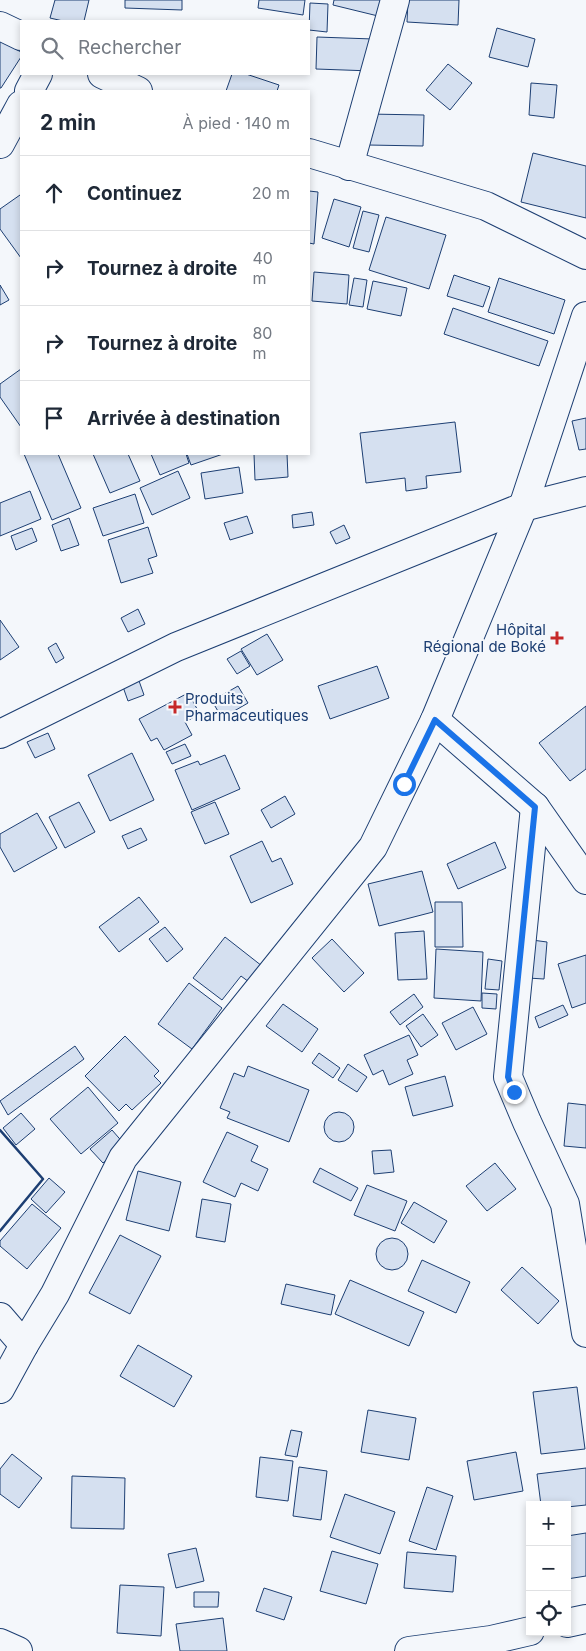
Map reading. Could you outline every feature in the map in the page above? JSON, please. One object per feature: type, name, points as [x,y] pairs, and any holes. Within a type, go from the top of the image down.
[{"type":"main road","points":[[349,166],[395,0]]},
{"type":"main road","points":[[0,26],[20,36]]},
{"type":"main road","points":[[30,90],[37,75]]},
{"type":"main road","points":[[104,75],[136,90]]},
{"type":"main road","points":[[0,144],[20,107]]},
{"type":"main road","points":[[310,153],[486,206],[586,255]]},
{"type":"main road","points":[[0,1389],[55,1294],[123,1158],[373,847],[435,720],[523,507],[586,316]]},
{"type":"main road","points":[[0,734],[176,647],[523,507],[586,491]]},
{"type":"main road","points":[[435,720],[535,807],[586,880]]},
{"type":"main road","points":[[535,807],[508,1077],[526,1122],[565,1204],[586,1333]]},
{"type":"main road","points":[[0,1317],[24,1345]]},
{"type":"main road","points":[[571,1622],[586,1619]]},
{"type":"main road","points":[[409,1651],[489,1645],[526,1632]]},
{"type":"main road","points":[[0,1643],[18,1651]]},
{"type":"building","points":[[55,0],[89,0],[84,20],[50,18]]},
{"type":"building","points":[[125,0],[182,0],[182,10],[125,8]]},
{"type":"building","points":[[259,0],[305,0],[303,15],[258,8]]},
{"type":"building","points":[[334,0],[382,0],[378,16],[333,5]]},
{"type":"building","points":[[408,0],[459,0],[458,25],[407,22]]},
{"type":"building","points":[[310,3],[328,4],[327,32],[310,30]]},
{"type":"building","points":[[497,28],[535,39],[528,67],[489,57]]},
{"type":"building","points":[[317,37],[373,39],[372,71],[316,69]]},
{"type":"building","points":[[0,41],[20,51],[20,59],[0,88]]},
{"type":"building","points":[[448,64],[472,83],[450,110],[426,90]]},
{"type":"building","points":[[232,75],[249,75],[279,85],[277,90],[226,90]]},
{"type":"building","points":[[531,83],[557,85],[554,118],[529,115]]},
{"type":"building","points":[[368,114],[424,115],[423,146],[368,145]]},
{"type":"building","points":[[533,153],[586,166],[586,218],[521,202]]},
{"type":"building","points":[[310,191],[318,192],[314,244],[310,243]]},
{"type":"building","points":[[20,195],[20,257],[0,229],[0,209]]},
{"type":"building","points":[[334,199],[361,207],[349,247],[322,238]]},
{"type":"building","points":[[363,211],[379,215],[369,252],[353,248]]},
{"type":"building","points":[[386,217],[446,235],[429,289],[369,270]]},
{"type":"building","points":[[314,272],[349,275],[347,304],[312,301]]},
{"type":"building","points":[[454,275],[490,287],[483,307],[447,296]]},
{"type":"building","points":[[354,278],[367,280],[363,307],[349,305]]},
{"type":"building","points":[[499,278],[565,300],[554,334],[488,312]]},
{"type":"building","points":[[373,281],[407,288],[401,316],[367,309]]},
{"type":"building","points":[[0,285],[9,300],[0,305]]},
{"type":"building","points":[[453,308],[548,341],[539,366],[444,334]]},
{"type":"building","points":[[20,370],[20,426],[0,397],[0,384]]},
{"type":"building","points":[[586,418],[586,449],[579,450],[572,421]]},
{"type":"building","points":[[455,422],[461,472],[426,476],[427,488],[406,491],[405,478],[366,483],[360,433]]},
{"type":"building","points":[[24,455],[58,455],[81,508],[52,520]]},
{"type":"building","points":[[93,455],[128,455],[140,481],[110,493]]},
{"type":"building","points":[[151,455],[186,455],[189,463],[160,475]]},
{"type":"building","points":[[187,455],[220,455],[191,465]]},
{"type":"building","points":[[254,455],[287,455],[288,477],[255,480]]},
{"type":"building","points":[[239,467],[243,493],[205,499],[201,473]]},
{"type":"building","points":[[178,471],[190,498],[152,515],[140,488]]},
{"type":"building","points":[[30,491],[41,519],[0,536],[0,503]]},
{"type":"building","points":[[135,494],[144,523],[103,536],[93,508]]},
{"type":"building","points":[[312,512],[314,525],[293,528],[292,515]]},
{"type":"building","points":[[247,516],[253,533],[230,540],[224,523]]},
{"type":"building","points":[[69,518],[79,545],[61,551],[52,525]]},
{"type":"building","points":[[344,525],[350,538],[336,544],[330,532]]},
{"type":"building","points":[[148,527],[157,556],[148,559],[153,573],[121,583],[108,540]]},
{"type":"building","points":[[32,528],[37,541],[16,550],[11,536]]},
{"type":"building","points":[[138,609],[145,624],[128,632],[121,618]]},
{"type":"building","points":[[0,620],[19,647],[0,660]]},
{"type":"building","points":[[267,634],[283,660],[257,675],[241,649]]},
{"type":"building","points":[[56,643],[64,658],[56,663],[48,648]]},
{"type":"building","points":[[241,651],[250,666],[237,674],[227,659]]},
{"type":"building","points":[[377,666],[389,698],[330,719],[318,686]]},
{"type":"building","points":[[138,678],[144,695],[128,701],[122,684]]},
{"type":"building","points":[[238,686],[248,703],[222,718],[212,701]]},
{"type":"building","points":[[188,693],[200,714],[185,722],[192,735],[164,750],[157,738],[151,741],[139,719]]},
{"type":"building","points":[[586,706],[586,769],[570,781],[539,743]]},
{"type":"building","points":[[48,733],[55,749],[35,758],[27,742]]},
{"type":"building","points":[[185,744],[191,756],[172,764],[166,752]]},
{"type":"building","points":[[132,753],[154,800],[110,821],[88,775]]},
{"type":"building","points":[[225,755],[240,789],[192,810],[175,770],[198,761],[200,765]]},
{"type":"building","points":[[285,796],[295,814],[271,828],[261,810]]},
{"type":"building","points":[[79,802],[95,832],[65,848],[49,817]]},
{"type":"building","points":[[215,802],[229,834],[205,844],[191,812]]},
{"type":"building","points":[[37,813],[57,848],[14,872],[0,847],[0,834]]},
{"type":"building","points":[[141,828],[147,840],[128,849],[122,836]]},
{"type":"building","points":[[262,841],[272,862],[281,858],[293,884],[251,903],[230,856]]},
{"type":"building","points":[[495,842],[506,868],[458,889],[447,864]]},
{"type":"building","points":[[422,871],[433,912],[379,926],[368,884]]},
{"type":"building","points":[[139,897],[159,922],[119,952],[99,927]]},
{"type":"building","points":[[435,902],[462,902],[463,947],[435,947]]},
{"type":"building","points":[[165,927],[183,949],[167,962],[149,939]]},
{"type":"building","points":[[424,931],[427,979],[398,980],[395,933]]},
{"type":"building","points":[[225,937],[262,966],[249,982],[241,976],[222,1000],[193,978]]},
{"type":"building","points":[[332,939],[364,973],[344,992],[312,958]]},
{"type":"building","points":[[532,940],[547,942],[544,979],[528,978]]},
{"type":"building","points":[[436,949],[483,952],[481,1001],[434,998]]},
{"type":"building","points":[[586,955],[586,1003],[572,1008],[558,964]]},
{"type":"building","points":[[488,959],[502,961],[499,990],[485,989]]},
{"type":"building","points":[[189,983],[222,1008],[192,1049],[158,1024]]},
{"type":"building","points":[[482,993],[497,994],[496,1009],[482,1008]]},
{"type":"building","points":[[414,994],[423,1007],[400,1025],[390,1012]]},
{"type":"building","points":[[283,1004],[318,1029],[302,1052],[266,1026]]},
{"type":"building","points":[[563,1005],[568,1015],[539,1028],[535,1017]]},
{"type":"building","points":[[473,1007],[487,1034],[456,1050],[442,1023]]},
{"type":"building","points":[[423,1014],[438,1035],[421,1047],[406,1026]]},
{"type":"building","points":[[409,1035],[418,1055],[407,1060],[413,1074],[389,1085],[383,1070],[373,1075],[364,1055]]},
{"type":"building","points":[[125,1036],[159,1071],[154,1076],[161,1083],[132,1110],[126,1104],[119,1111],[85,1076]]},
{"type":"building","points":[[75,1046],[84,1059],[8,1115],[0,1101]]},
{"type":"building","points":[[319,1053],[340,1068],[333,1078],[312,1063]]},
{"type":"building","points":[[348,1064],[367,1077],[357,1092],[338,1080]]},
{"type":"building","points":[[248,1066],[309,1090],[289,1142],[227,1118],[230,1112],[220,1108],[234,1073],[244,1077]]},
{"type":"building","points":[[445,1076],[453,1106],[413,1116],[405,1087]]},
{"type":"building","points":[[88,1087],[118,1123],[81,1154],[50,1119]]},
{"type":"building","points":[[568,1103],[586,1105],[586,1148],[564,1146]]},
{"type":"building","points":[[339,1112],[350,1116],[354,1127],[350,1138],[339,1142],[328,1138],[324,1127],[328,1116]]},
{"type":"building","points":[[21,1113],[35,1129],[16,1145],[3,1128]]},
{"type":"building","points":[[112,1130],[125,1145],[103,1163],[90,1149]]},
{"type":"building","points":[[227,1132],[258,1146],[251,1161],[268,1169],[258,1191],[241,1183],[235,1197],[203,1182]]},
{"type":"building","points":[[391,1150],[394,1172],[374,1174],[372,1151]]},
{"type":"building","points":[[495,1163],[516,1189],[487,1211],[466,1186]]},
{"type":"building","points":[[320,1168],[358,1188],[351,1201],[313,1182]]},
{"type":"building","points":[[138,1171],[181,1182],[169,1231],[126,1220]]},
{"type":"building","points":[[49,1178],[65,1192],[46,1213],[31,1199]]},
{"type":"building","points":[[367,1185],[407,1201],[395,1231],[354,1215]]},
{"type":"building","points":[[202,1199],[231,1204],[225,1242],[196,1237]]},
{"type":"building","points":[[414,1202],[447,1221],[434,1243],[401,1223]]},
{"type":"building","points":[[32,1204],[61,1228],[27,1269],[0,1246],[0,1241]]},
{"type":"building","points":[[120,1235],[161,1256],[130,1314],[89,1293]]},
{"type":"building","points":[[392,1238],[398,1239],[403,1243],[407,1248],[407,1260],[403,1265],[398,1269],[392,1270],[386,1269],[381,1265],[377,1260],[376,1254],[377,1248],[381,1243],[386,1239]]},
{"type":"building","points":[[422,1260],[470,1282],[456,1313],[408,1291]]},
{"type":"building","points":[[522,1267],[559,1301],[538,1324],[501,1290]]},
{"type":"building","points":[[350,1280],[424,1312],[409,1346],[335,1314]]},
{"type":"building","points":[[286,1284],[335,1295],[331,1315],[281,1304]]},
{"type":"building","points":[[138,1345],[192,1376],[174,1407],[120,1376]]},
{"type":"building","points":[[577,1387],[585,1449],[541,1454],[533,1392]]},
{"type":"building","points":[[368,1410],[416,1418],[409,1460],[361,1452]]},
{"type":"building","points":[[291,1430],[302,1432],[297,1457],[285,1455]]},
{"type":"building","points":[[516,1452],[523,1491],[474,1500],[467,1461]]},
{"type":"building","points":[[12,1454],[42,1478],[19,1508],[0,1494],[0,1469]]},
{"type":"building","points":[[260,1457],[293,1461],[288,1501],[256,1497]]},
{"type":"building","points":[[299,1467],[327,1471],[321,1520],[293,1516]]},
{"type":"building","points":[[586,1468],[586,1505],[571,1507],[571,1501],[540,1501],[537,1474]]},
{"type":"building","points":[[72,1476],[125,1478],[124,1529],[71,1528]]},
{"type":"building","points":[[427,1487],[453,1496],[436,1550],[409,1541]]},
{"type":"building","points":[[345,1494],[395,1512],[380,1554],[330,1537]]},
{"type":"building","points":[[586,1533],[586,1576],[571,1578],[571,1535]]},
{"type":"building","points":[[196,1548],[204,1581],[176,1588],[168,1554]]},
{"type":"building","points":[[332,1551],[378,1564],[366,1604],[320,1591]]},
{"type":"building","points":[[407,1552],[456,1556],[453,1592],[404,1588]]},
{"type":"building","points":[[120,1585],[164,1587],[161,1636],[117,1633]]},
{"type":"building","points":[[264,1588],[292,1597],[284,1620],[256,1611]]},
{"type":"building","points":[[194,1592],[219,1592],[218,1607],[194,1607]]},
{"type":"building","points":[[223,1618],[227,1651],[180,1651],[176,1624]]},
{"type":"wall","points":[[0,1130],[43,1179],[0,1231]]},
{"type":"place","name":"Hôpital Régional de Boké","points":[[557,638]]},
{"type":"place","name":"Produits Pharmaceutiques","points":[[175,707]]},
{"type":"route","points":[[404,784],[435,720],[535,807],[508,1077],[514,1092]]}]
